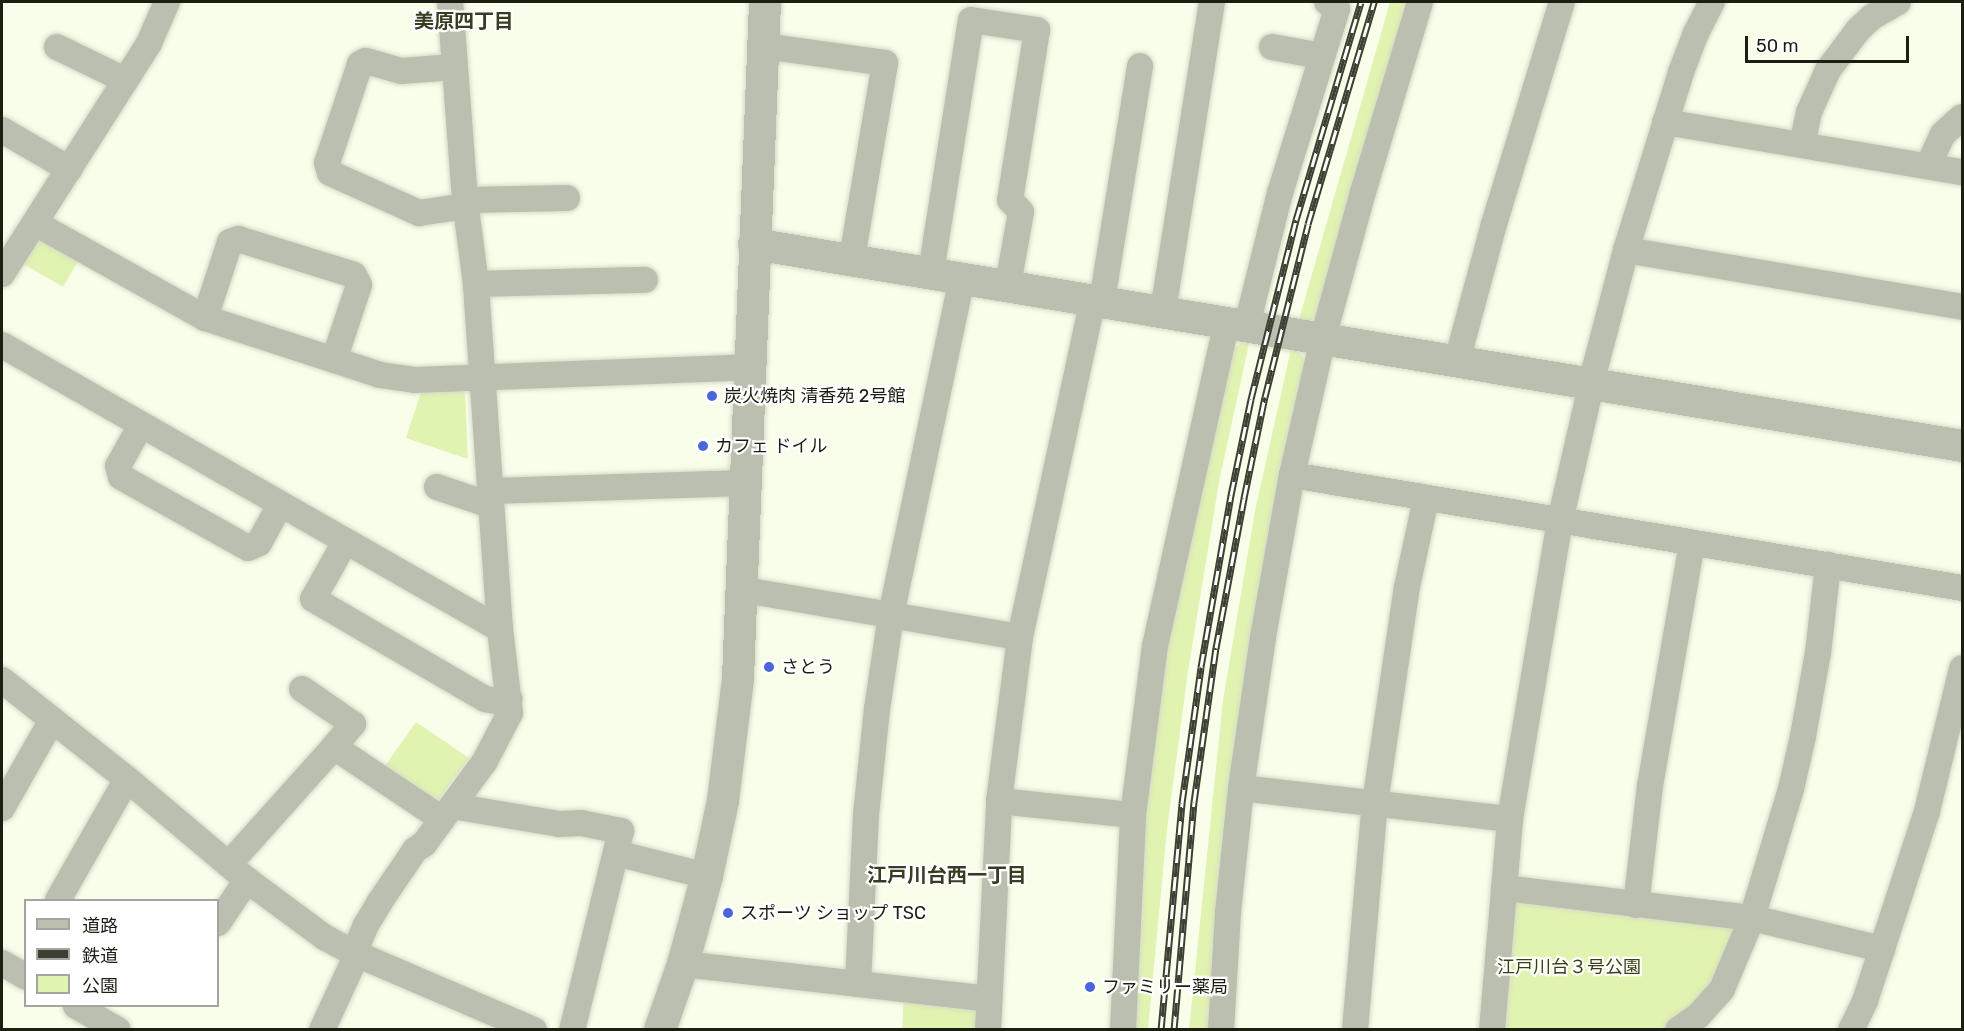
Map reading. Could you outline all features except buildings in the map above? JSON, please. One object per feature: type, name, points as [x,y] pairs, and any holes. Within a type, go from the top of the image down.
[{"type":"street","points":[[6,258],[35,223],[149,43],[166,2]]},
{"type":"street","points":[[322,1029],[353,963],[354,953],[379,903],[415,850],[424,844],[485,761],[507,722],[510,699],[500,629],[489,498],[476,284],[466,203],[450,2]]},
{"type":"street","points":[[660,1029],[683,964],[707,876],[723,801],[732,738],[744,590],[754,244],[765,2]]},
{"type":"street","points":[[1163,311],[1212,2]]},
{"type":"street","points":[[1123,1029],[1133,815],[1155,646],[1237,323],[1337,9],[1327,2]]},
{"type":"street","points":[[1221,1029],[1228,912],[1241,788],[1263,637],[1292,475],[1323,338],[1363,192],[1420,2]]},
{"type":"street","points":[[1457,361],[1494,224],[1562,2]]},
{"type":"street","points":[[1492,1029],[1510,819],[1560,520],[1591,383],[1626,250],[1688,52],[1712,2]]},
{"type":"street","points":[[1802,145],[1809,112],[1828,70],[1858,30],[1872,17],[1898,2]]},
{"type":"street","points":[[930,272],[971,20],[1038,30],[1010,200],[1021,212],[1008,285]]},
{"type":"street","points":[[763,46],[885,63],[852,259]]},
{"type":"street","points":[[57,47],[125,80]]},
{"type":"street","points":[[1272,47],[1321,56]]},
{"type":"street","points":[[454,68],[400,71],[365,61],[360,64],[327,163],[330,173],[419,213],[466,203],[567,198]]},
{"type":"street","points":[[988,1029],[999,801],[1020,637],[1097,300],[1140,66]]},
{"type":"street","points":[[1928,166],[1943,134],[1962,117]]},
{"type":"street","points":[[1665,122],[1962,172]]},
{"type":"street","points":[[2,130],[69,169]]},
{"type":"street","points":[[35,223],[205,318],[380,375],[415,380],[750,367]]},
{"type":"street","points":[[205,318],[230,242],[238,239],[354,275],[359,285],[334,360]]},
{"type":"street","points":[[754,244],[1962,446]]},
{"type":"street","points":[[1626,250],[1962,307]]},
{"type":"street","points":[[858,984],[867,806],[877,709],[891,615],[962,277]]},
{"type":"street","points":[[476,284],[645,280]]},
{"type":"street","points":[[2,345],[500,629]]},
{"type":"street","points":[[141,425],[118,466],[121,477],[248,548],[259,543],[280,505]]},
{"type":"street","points":[[1292,475],[1962,588]]},
{"type":"street","points":[[437,487],[489,498],[747,483]]},
{"type":"street","points":[[1355,1029],[1376,803],[1407,587],[1426,498]]},
{"type":"street","points":[[345,542],[312,599],[485,699],[500,702],[510,699]]},
{"type":"street","points":[[1636,905],[1650,786],[1692,544]]},
{"type":"street","points":[[1678,1029],[1698,1016],[1722,989],[1752,918],[1791,789],[1803,736],[1818,653],[1828,566]]},
{"type":"street","points":[[744,590],[1020,637]]},
{"type":"street","points":[[1851,1029],[1864,1001],[1882,949],[1926,811],[1962,668]]},
{"type":"street","points":[[2,680],[127,779],[238,872],[324,937],[354,953],[534,1029]]},
{"type":"street","points":[[219,920],[238,872],[353,724],[302,689]]},
{"type":"street","points":[[2,808],[52,720]]},
{"type":"street","points":[[334,747],[447,812],[560,824],[581,823],[621,831],[572,1029]]},
{"type":"street","points":[[59,899],[127,779]]},
{"type":"street","points":[[1241,788],[1510,819]]},
{"type":"street","points":[[999,801],[1133,815]]},
{"type":"street","points":[[616,853],[707,876]]},
{"type":"street","points":[[1504,888],[1752,918],[1882,949]]},
{"type":"street","points":[[683,964],[989,999]]},
{"type":"street","points":[[80,1007],[118,1029]]},
{"type":"green space","points":[[1390,2],[1411,2],[1320,314],[1306,324],[1298,323]]},
{"type":"green space","points":[[47,239],[80,258],[63,287],[20,262],[33,242]]},
{"type":"green space","points":[[1250,339],[1219,482],[1188,671],[1167,829],[1148,1029],[1131,1030],[1140,837],[1159,686],[1230,351]]},
{"type":"green space","points":[[1291,349],[1298,350],[1308,365],[1211,1029],[1189,1030],[1223,700],[1255,511]]},
{"type":"green space","points":[[458,387],[465,393],[468,459],[406,438],[422,389]]},
{"type":"green space","points":[[416,722],[469,758],[439,799],[423,798],[382,770]]},
{"type":"green space","name":"江戸川台３号公園","points":[[1514,898],[1735,925],[1726,950],[1703,995],[1663,1029],[1499,1030]]},
{"type":"green space","points":[[904,995],[981,1011],[980,1029],[902,1030]]},
{"type":"railway","points":[[1161,1030],[1182,803],[1201,667],[1231,495],[1251,399],[1296,220],[1361,2]]},
{"type":"railway","points":[[1174,1030],[1194,802],[1216,648],[1244,498],[1265,397],[1308,224],[1374,2]]},
{"type":"place","name":"炭火焼肉 清香苑 2号館","points":[[712,396]]},
{"type":"place","name":"カフェ ドイル","points":[[703,446]]},
{"type":"place","name":"さとう","points":[[769,667]]},
{"type":"place","name":"スポーツ ショップ TSC","points":[[728,913]]},
{"type":"place","name":"ファミリー薬局","points":[[1090,987]]},
{"type":"district","name":"美原四丁目","points":[[464,21]]},
{"type":"district","name":"江戸川台西一丁目","points":[[947,875]]}]
